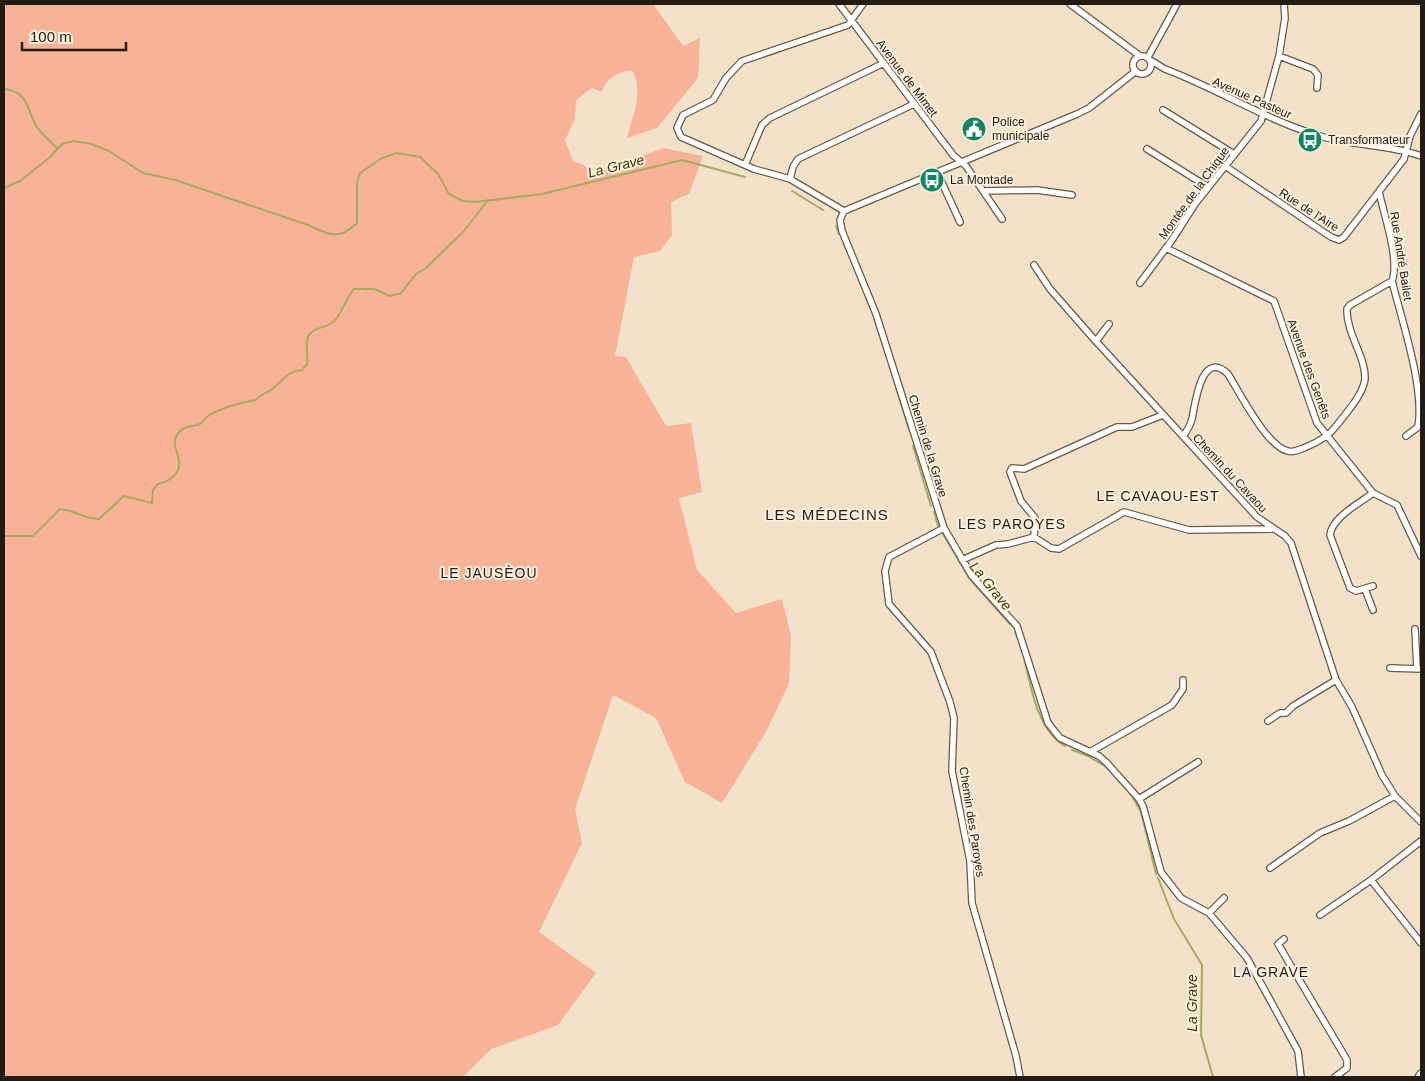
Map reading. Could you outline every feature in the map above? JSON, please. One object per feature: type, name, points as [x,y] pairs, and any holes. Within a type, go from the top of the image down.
[{"type":"street","name":"Avenue de Mimet","points":[[839,4],[953,155],[962,162]]},
{"type":"street","points":[[863,4],[848,25],[742,61],[726,78],[713,100],[683,116],[677,128],[679,135],[745,166],[790,178],[844,211],[1077,114],[1089,108],[1136,72]]},
{"type":"street","points":[[1070,4],[1140,56],[1149,59]]},
{"type":"street","points":[[1136,72],[1142,74],[1150,70],[1149,59],[1177,4]]},
{"type":"street","points":[[1263,115],[1278,56],[1285,18],[1284,4]]},
{"type":"street","points":[[1132,49],[1136,72]]},
{"type":"street","points":[[1134,62],[1140,56]]},
{"type":"street","points":[[1278,56],[1313,69],[1318,76],[1317,88]]},
{"type":"street","name":"Avenue Pasteur","points":[[1149,59],[1165,69],[1263,115],[1321,136],[1421,156]]},
{"type":"street","points":[[745,166],[762,125],[770,118],[884,63]]},
{"type":"street","name":"Avenue Pasteur","points":[[1150,70],[1165,69]]},
{"type":"street","points":[[790,178],[793,167],[798,159],[914,104]]},
{"type":"street","points":[[1163,110],[1234,154]]},
{"type":"street","name":"Montée de la Chique","points":[[1140,283],[1208,187],[1263,115]]},
{"type":"street","name":"Rue de l'Aire","points":[[1225,166],[1338,240],[1344,237],[1404,159],[1410,136],[1420,115]]},
{"type":"street","points":[[1147,149],[1208,187]]},
{"type":"street","points":[[962,162],[1002,219]]},
{"type":"street","points":[[936,172],[960,222]]},
{"type":"street","points":[[983,191],[1037,190],[1072,195]]},
{"type":"street","name":"Rue André Bailet","points":[[1379,192],[1395,274],[1392,282],[1410,353],[1421,415],[1418,427],[1406,436]]},
{"type":"street","name":"Chemin de la Grave","points":[[844,211],[840,220],[842,231],[876,314],[944,528],[972,576],[1017,626],[1048,723],[1060,738],[1099,756],[1139,798],[1163,876],[1181,898],[1209,913],[1247,958],[1298,1051],[1302,1077]]},
{"type":"street","name":"Avenue des Genêts","points":[[1166,248],[1274,301],[1317,423],[1373,492],[1397,505],[1421,556]]},
{"type":"street","name":"Chemin du Cavaou","points":[[1034,265],[1050,289],[1096,341],[1257,517],[1272,529],[1285,536],[1295,552],[1336,680],[1352,707],[1371,752],[1395,796],[1421,822]]},
{"type":"street","points":[[1183,436],[1191,421],[1200,380],[1208,370],[1219,368],[1228,374],[1260,428],[1282,449],[1293,452],[1328,436],[1349,410],[1365,381],[1364,370],[1350,328],[1347,309],[1350,305],[1392,282]]},
{"type":"street","points":[[1096,341],[1109,324]]},
{"type":"street","points":[[1034,537],[1035,518],[1021,501],[1010,472],[1012,468],[1024,469],[1117,427],[1132,427],[1163,415]]},
{"type":"street","points":[[1373,492],[1330,528],[1330,535],[1350,588],[1356,591],[1373,586]]},
{"type":"street","points":[[962,560],[996,544],[1008,544],[1034,537],[1051,548],[1059,549],[1124,512],[1189,530],[1272,529]]},
{"type":"street","name":"Chemin des Paroyes","points":[[944,528],[889,557],[885,571],[886,593],[889,604],[931,652],[950,702],[954,718],[952,771],[970,861],[972,903],[1016,1056],[1020,1077]]},
{"type":"street","points":[[1365,589],[1373,610]]},
{"type":"street","points":[[1390,668],[1419,669],[1415,629]]},
{"type":"street","points":[[1090,752],[1172,706],[1183,689],[1183,680]]},
{"type":"street","points":[[1268,721],[1280,713],[1286,712],[1336,680]]},
{"type":"street","points":[[1139,798],[1198,762]]},
{"type":"street","points":[[1270,868],[1320,832],[1349,821],[1395,796]]},
{"type":"street","points":[[1320,915],[1371,880],[1421,841]]},
{"type":"street","points":[[1371,880],[1421,944]]},
{"type":"street","points":[[1209,913],[1224,898]]},
{"type":"street","points":[[1284,939],[1278,944],[1347,1060],[1346,1068],[1336,1077]]},
{"type":"street","points":[[1418,1077],[1421,1073]]},
{"type":"shaded area","points":[[4,4],[653,4],[683,46],[700,38],[698,78],[657,128],[627,138],[637,95],[637,86],[632,70],[613,76],[602,92],[592,88],[576,100],[575,119],[565,140],[573,161],[584,165],[592,175],[663,148],[703,156],[689,194],[671,202],[672,235],[660,251],[634,257],[615,356],[626,357],[666,426],[691,423],[702,492],[679,498],[697,570],[736,613],[782,599],[791,636],[789,683],[766,732],[722,803],[685,782],[656,718],[613,695],[575,809],[582,843],[539,932],[596,973],[558,1025],[491,1049],[463,1077],[4,1077]]},
{"type":"waterway","points":[[4,89],[13,91],[24,99],[35,124],[57,148]]},
{"type":"waterway","points":[[4,188],[20,181],[49,158],[62,144],[73,141],[91,144],[109,151],[143,173],[175,180],[334,235],[350,229],[357,223],[357,182],[360,173],[382,158],[397,153],[420,157],[438,174],[449,194],[463,201],[476,202],[542,194],[682,160],[745,177]]},
{"type":"waterway","name":"La Grave","points":[[792,191],[823,210]]},
{"type":"waterway","points":[[4,536],[33,536],[60,509],[89,518],[99,519],[124,496],[152,503],[153,490],[158,484],[173,477],[178,470],[179,461],[175,440],[181,430],[200,424],[208,416],[225,408],[256,400],[292,372],[302,370],[307,364],[307,341],[309,336],[315,330],[332,323],[336,319],[354,289],[374,289],[390,296],[401,293],[416,274],[426,268],[464,231],[488,200]]},
{"type":"waterway","name":"La Grave","points":[[836,226],[839,234]]},
{"type":"waterway","name":"La Grave","points":[[844,244],[847,251]]},
{"type":"waterway","name":"La Grave","points":[[866,298],[872,311]]},
{"type":"waterway","name":"La Grave","points":[[874,318],[886,354]]},
{"type":"waterway","name":"La Grave","points":[[895,384],[909,430]]},
{"type":"waterway","name":"La Grave","points":[[913,446],[931,506]]},
{"type":"waterway","name":"La Grave","points":[[934,512],[938,526]]},
{"type":"waterway","name":"La Grave","points":[[943,534],[969,578],[1010,624]]},
{"type":"waterway","name":"La Grave","points":[[1015,632],[1018,639]]},
{"type":"waterway","name":"La Grave","points":[[1023,653],[1032,691],[1041,717],[1055,739],[1065,746]]},
{"type":"waterway","name":"La Grave","points":[[1072,750],[1088,756],[1108,768]]},
{"type":"waterway","name":"La Grave","points":[[1132,796],[1141,812],[1156,874]]},
{"type":"waterway","name":"La Grave","points":[[1158,878],[1174,919],[1202,965],[1201,1035],[1213,1077]]},
{"type":"place","name":"Police municipale","points":[[974,129]]},
{"type":"place","name":"Transformateur","points":[[1310,140]]},
{"type":"place","name":"La Montade","points":[[932,180]]},
{"type":"district","name":"LE CAVAOU-EST","points":[[1158,496]]},
{"type":"district","name":"LES MÉDECINS","points":[[827,514]]},
{"type":"district","name":"LES PAROYES","points":[[1012,524]]},
{"type":"district","name":"LE JAUSÈOU","points":[[489,573]]},
{"type":"district","name":"LA GRAVE","points":[[1271,972]]}]
